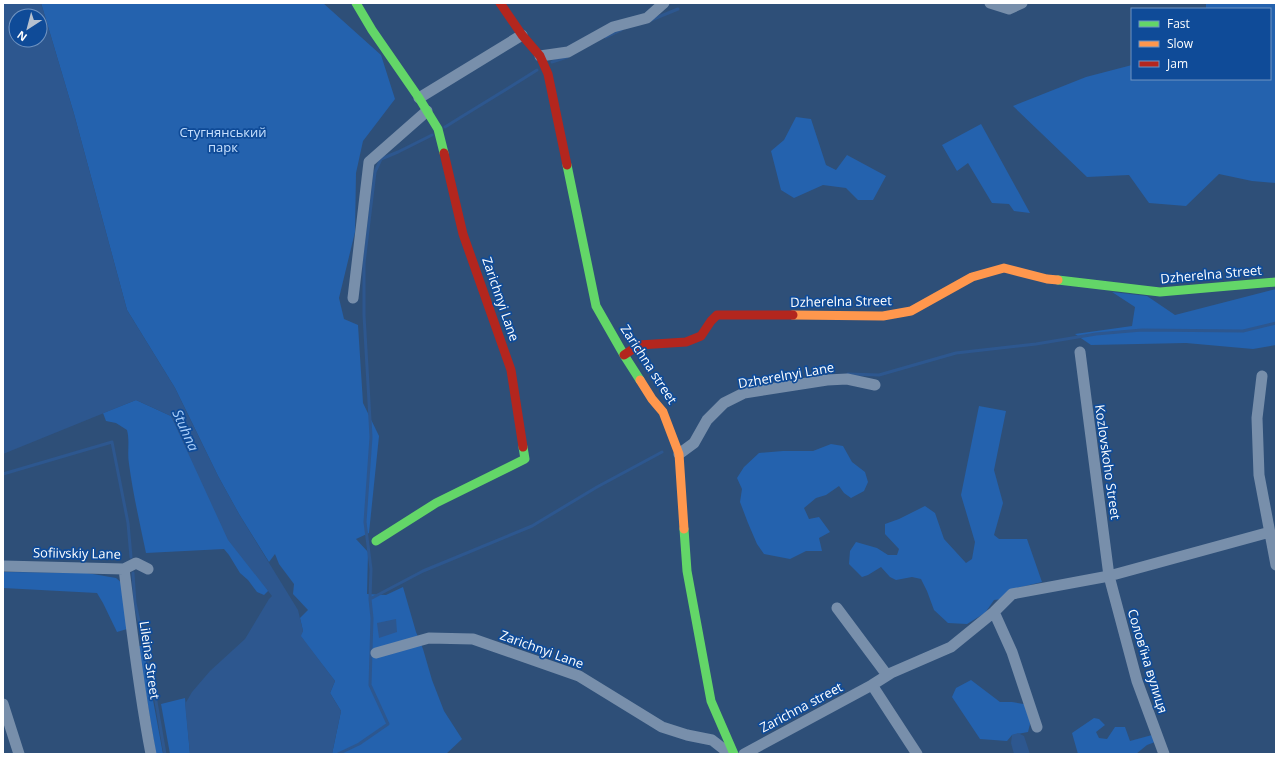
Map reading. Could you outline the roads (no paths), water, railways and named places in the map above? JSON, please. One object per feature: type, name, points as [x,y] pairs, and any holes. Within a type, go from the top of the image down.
[{"type":"street","name":"Zarichnyi Lane","points":[[356,3],[372,30],[419,98],[438,129],[463,234],[511,370],[525,459],[436,503],[376,541]]},
{"type":"street","name":"Zarichna street","points":[[500,3],[522,35],[540,56],[548,74],[596,306],[624,355],[652,399],[664,412],[679,454],[687,571],[711,701],[734,754]]},
{"type":"street","points":[[990,3],[1009,9],[1022,3]]},
{"type":"street","points":[[540,56],[568,52],[613,27],[647,18],[664,4]]},
{"type":"street","points":[[419,98],[522,35]]},
{"type":"street","points":[[353,298],[369,162],[427,112]]},
{"type":"street","name":"Dzherelna Street","points":[[624,355],[639,345],[686,342],[701,336],[717,315],[883,316],[911,311],[972,277],[1004,268],[1047,279],[1160,292],[1276,282]]},
{"type":"street","name":"Kozlovskoho Street","points":[[1080,352],[1109,576]]},
{"type":"street","points":[[1262,376],[1257,418],[1259,475],[1276,565]]},
{"type":"street","name":"Dzherelnyi Lane","points":[[679,454],[694,443],[707,420],[724,403],[744,393],[827,380],[847,379],[875,385]]},
{"type":"street","points":[[917,754],[872,685],[887,675],[951,647],[994,612],[1012,594],[1109,576],[1270,532]]},
{"type":"street","name":"Sofiivskiy Lane","points":[[3,566],[124,569],[136,563],[148,569]]},
{"type":"street","name":"Lileina Street","points":[[124,569],[134,650],[151,754]]},
{"type":"street","name":"Соловʼїна вулиця","points":[[1109,576],[1137,681],[1164,754]]},
{"type":"street","points":[[837,608],[887,675]]},
{"type":"street","points":[[994,612],[1012,652],[1037,727]]},
{"type":"street","name":"Zarichnyi Lane","points":[[376,653],[429,638],[473,639],[579,676],[662,727],[687,735],[712,740],[730,754]]},
{"type":"street","name":"Zarichna street","points":[[744,754],[872,685]]},
{"type":"street","points":[[3,704],[19,754]]},
{"type":"water","name":"Stuhna","points":[[3,3],[41,3],[42,8],[8,8],[8,48],[48,48],[48,27],[74,114],[127,310],[175,388],[218,476],[239,514],[298,610],[303,631],[301,636],[335,681],[330,693],[341,711],[332,754],[190,754],[185,704],[192,692],[210,671],[245,639],[272,596],[228,540],[171,416],[136,400],[3,454]]},
{"type":"water","points":[[396,619],[397,632],[379,638],[377,623]]},
{"type":"water","points":[[1018,733],[1024,736],[1030,754],[1014,754],[1011,743],[1012,735]]},
{"type":"waterway","points":[[651,20],[678,9]]},
{"type":"waterway","points":[[606,37],[621,30]]},
{"type":"waterway","points":[[552,62],[567,57]]},
{"type":"waterway","points":[[445,127],[537,70]]},
{"type":"waterway","points":[[370,599],[371,569],[365,522],[371,437],[364,315],[364,263],[375,172],[381,159],[432,135]]},
{"type":"waterway","points":[[848,374],[879,375],[956,353],[1036,344],[1096,334],[1142,330],[1243,331],[1276,323]]},
{"type":"waterway","points":[[3,474],[112,442],[128,523],[131,557]]},
{"type":"waterway","points":[[338,754],[359,744],[388,724],[370,685],[372,618],[370,599],[423,571],[532,526],[597,487],[662,452]]},
{"type":"waterway","points":[[133,573],[135,603],[154,690],[165,754]]},
{"type":"park label","name":"Стугнянський парк","points":[[223,140]]}]
